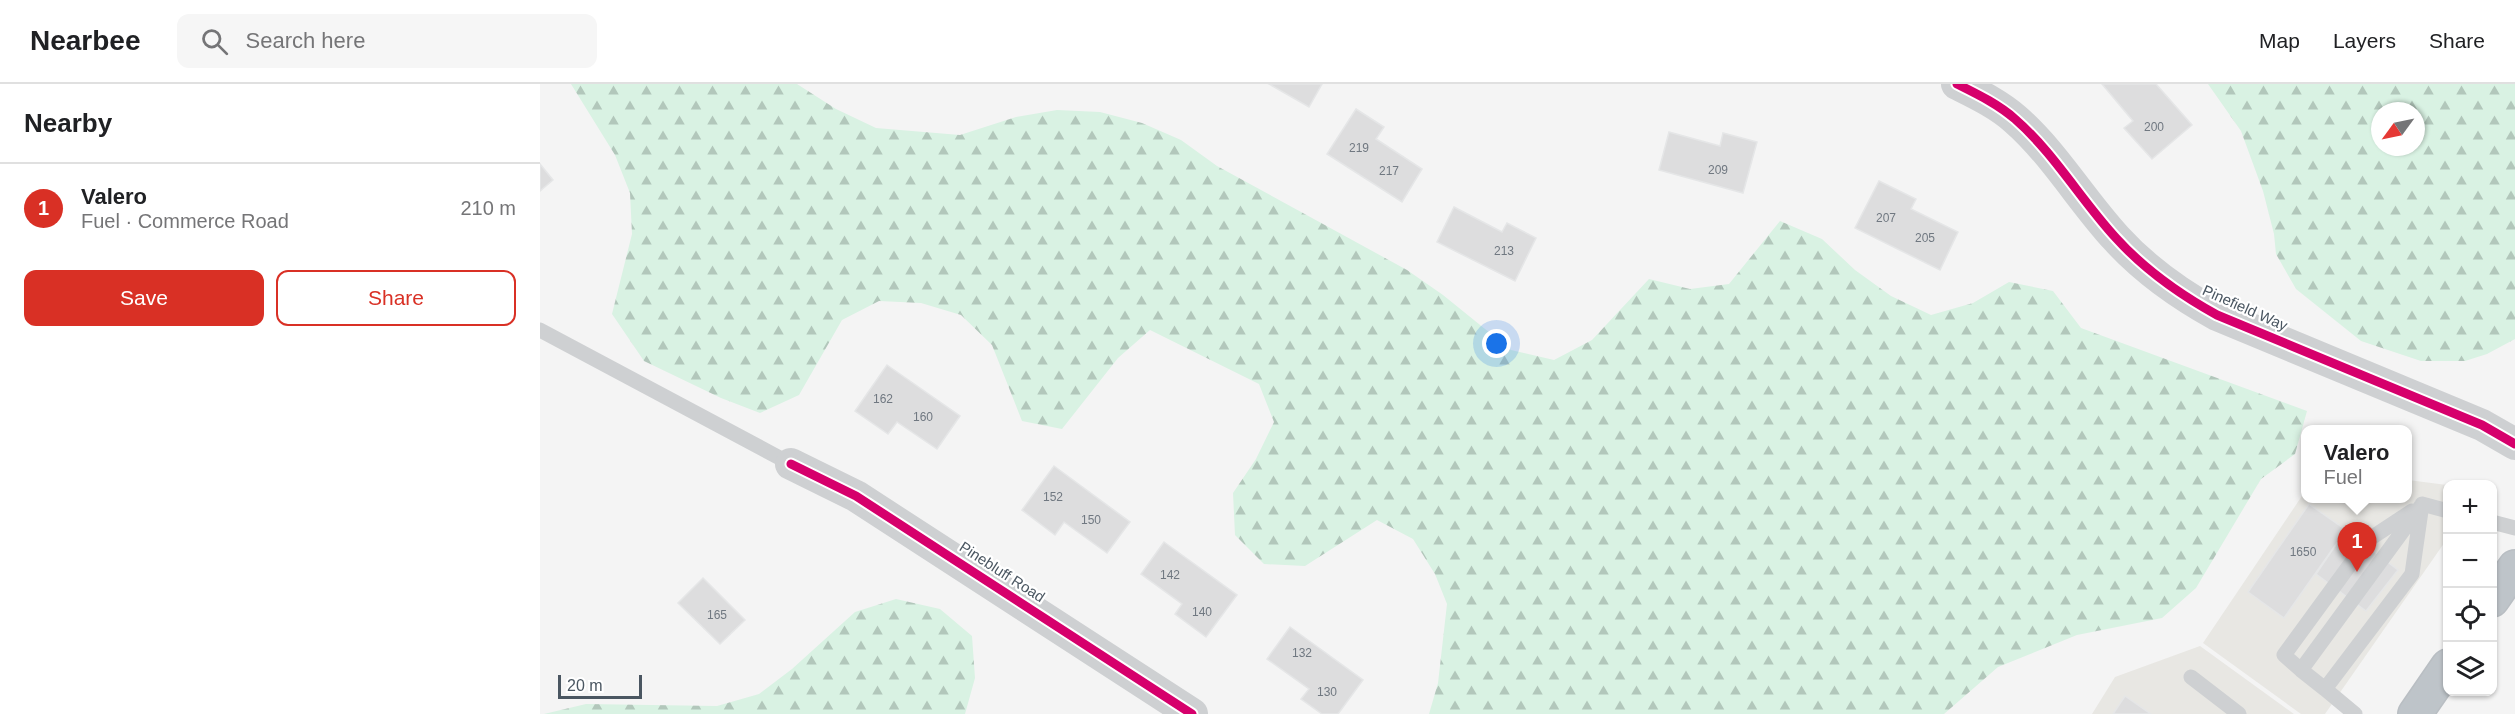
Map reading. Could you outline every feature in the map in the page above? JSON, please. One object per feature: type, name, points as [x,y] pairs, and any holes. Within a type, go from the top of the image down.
[{"type":"highway","points":[[2497,594],[2515,567]]},
{"type":"highway","points":[[2415,714],[2443,673]]},
{"type":"street","name":"Pinefield Way","points":[[1957,84],[1990,101],[2016,120],[2036,140],[2115,237],[2163,282],[2189,299],[2217,315],[2482,425],[2515,444]]},
{"type":"street","name":"Pinebluff Road","points":[[791,464],[856,496],[1192,714]]},
{"type":"lane","points":[[540,330],[791,464]]},
{"type":"lane","points":[[2301,670],[2422,504]]},
{"type":"lane","points":[[2325,689],[2412,574],[2422,504]]},
{"type":"lane","points":[[2355,714],[2284,654],[2368,540],[2422,504],[2443,510]]},
{"type":"lane","points":[[2497,523],[2515,528]]},
{"type":"lane","points":[[2191,677],[2239,714]]},
{"type":"shaded area","points":[[2412,481],[2443,484],[2443,545],[2325,714],[2301,714],[2203,643],[2301,497],[2301,503],[2412,503]]},
{"type":"shaded area","points":[[2200,646],[2294,714],[2092,714],[2115,677]]},
{"type":"green space","points":[[571,84],[797,84],[836,109],[876,128],[960,135],[1016,117],[1057,110],[1100,112],[1142,123],[1181,140],[1217,166],[1407,270],[1443,295],[1511,350],[1554,360],[1592,340],[1649,279],[1690,289],[1729,284],[1780,221],[1822,239],[1855,270],[1891,296],[1931,315],[1973,303],[2009,282],[2053,291],[2081,328],[2307,411],[2303,425],[2301,425],[2295,454],[2261,479],[2196,588],[2162,618],[2077,635],[1998,667],[1944,714],[1429,714],[1438,683],[1447,604],[1435,574],[1413,539],[1377,520],[1305,566],[1264,564],[1235,535],[1233,493],[1256,459],[1274,422],[1259,384],[1150,330],[1118,358],[1062,429],[1022,421],[992,345],[961,315],[921,303],[879,301],[842,320],[799,395],[760,413],[721,398],[644,361],[612,314],[632,234],[630,193],[615,155]]},
{"type":"green space","points":[[2208,84],[2515,84],[2515,339],[2487,354],[2465,361],[2421,361],[2361,341],[2296,289],[2276,254],[2274,234],[2263,191],[2241,131]]},
{"type":"green space","points":[[896,599],[940,609],[972,636],[975,678],[965,714],[544,714],[586,704],[717,706],[759,694],[792,669],[855,612]]},
{"type":"building","points":[[1269,84],[1322,84],[1309,107]]},
{"type":"building","points":[[2102,84],[2156,84],[2192,125],[2152,159],[2124,128],[2133,121]]},
{"type":"building","points":[[1356,109],[1384,127],[1376,139],[1422,169],[1402,202],[1327,154]]},
{"type":"building","points":[[1669,132],[1720,146],[1723,133],[1757,142],[1743,193],[1659,170]]},
{"type":"building","points":[[540,164],[553,180],[540,191]]},
{"type":"building","points":[[1879,181],[1916,199],[1911,209],[1958,232],[1940,270],[1855,228]]},
{"type":"building","points":[[1454,207],[1502,232],[1507,223],[1536,238],[1515,281],[1437,242]]},
{"type":"building","points":[[887,365],[960,416],[937,449],[897,422],[888,434],[855,411]]},
{"type":"building","points":[[1054,466],[1130,522],[1107,553],[1064,522],[1055,535],[1022,510]]},
{"type":"building","points":[[2309,504],[2346,530],[2284,618],[2248,592]]},
{"type":"building","points":[[2346,530],[2398,570],[2366,611],[2316,574]]},
{"type":"building","points":[[1164,542],[1237,595],[1206,637],[1175,614],[1182,604],[1141,574]]},
{"type":"building","points":[[703,578],[745,620],[720,644],[678,603]]},
{"type":"building","points":[[1290,627],[1363,680],[1338,714],[1322,714],[1301,699],[1309,689],[1267,659]]},
{"type":"building","points":[[2125,696],[2151,714],[2113,714]]},
{"type":"cycle path","points":[[1957,84],[1994,104],[2015,119],[2055,162],[2127,250],[2163,281],[2189,299],[2217,315],[2482,425],[2515,444]]},
{"type":"cycle path","points":[[791,464],[856,496],[1192,714]]},
{"type":"place","name":"Valero","points":[[2357,572]]}]
